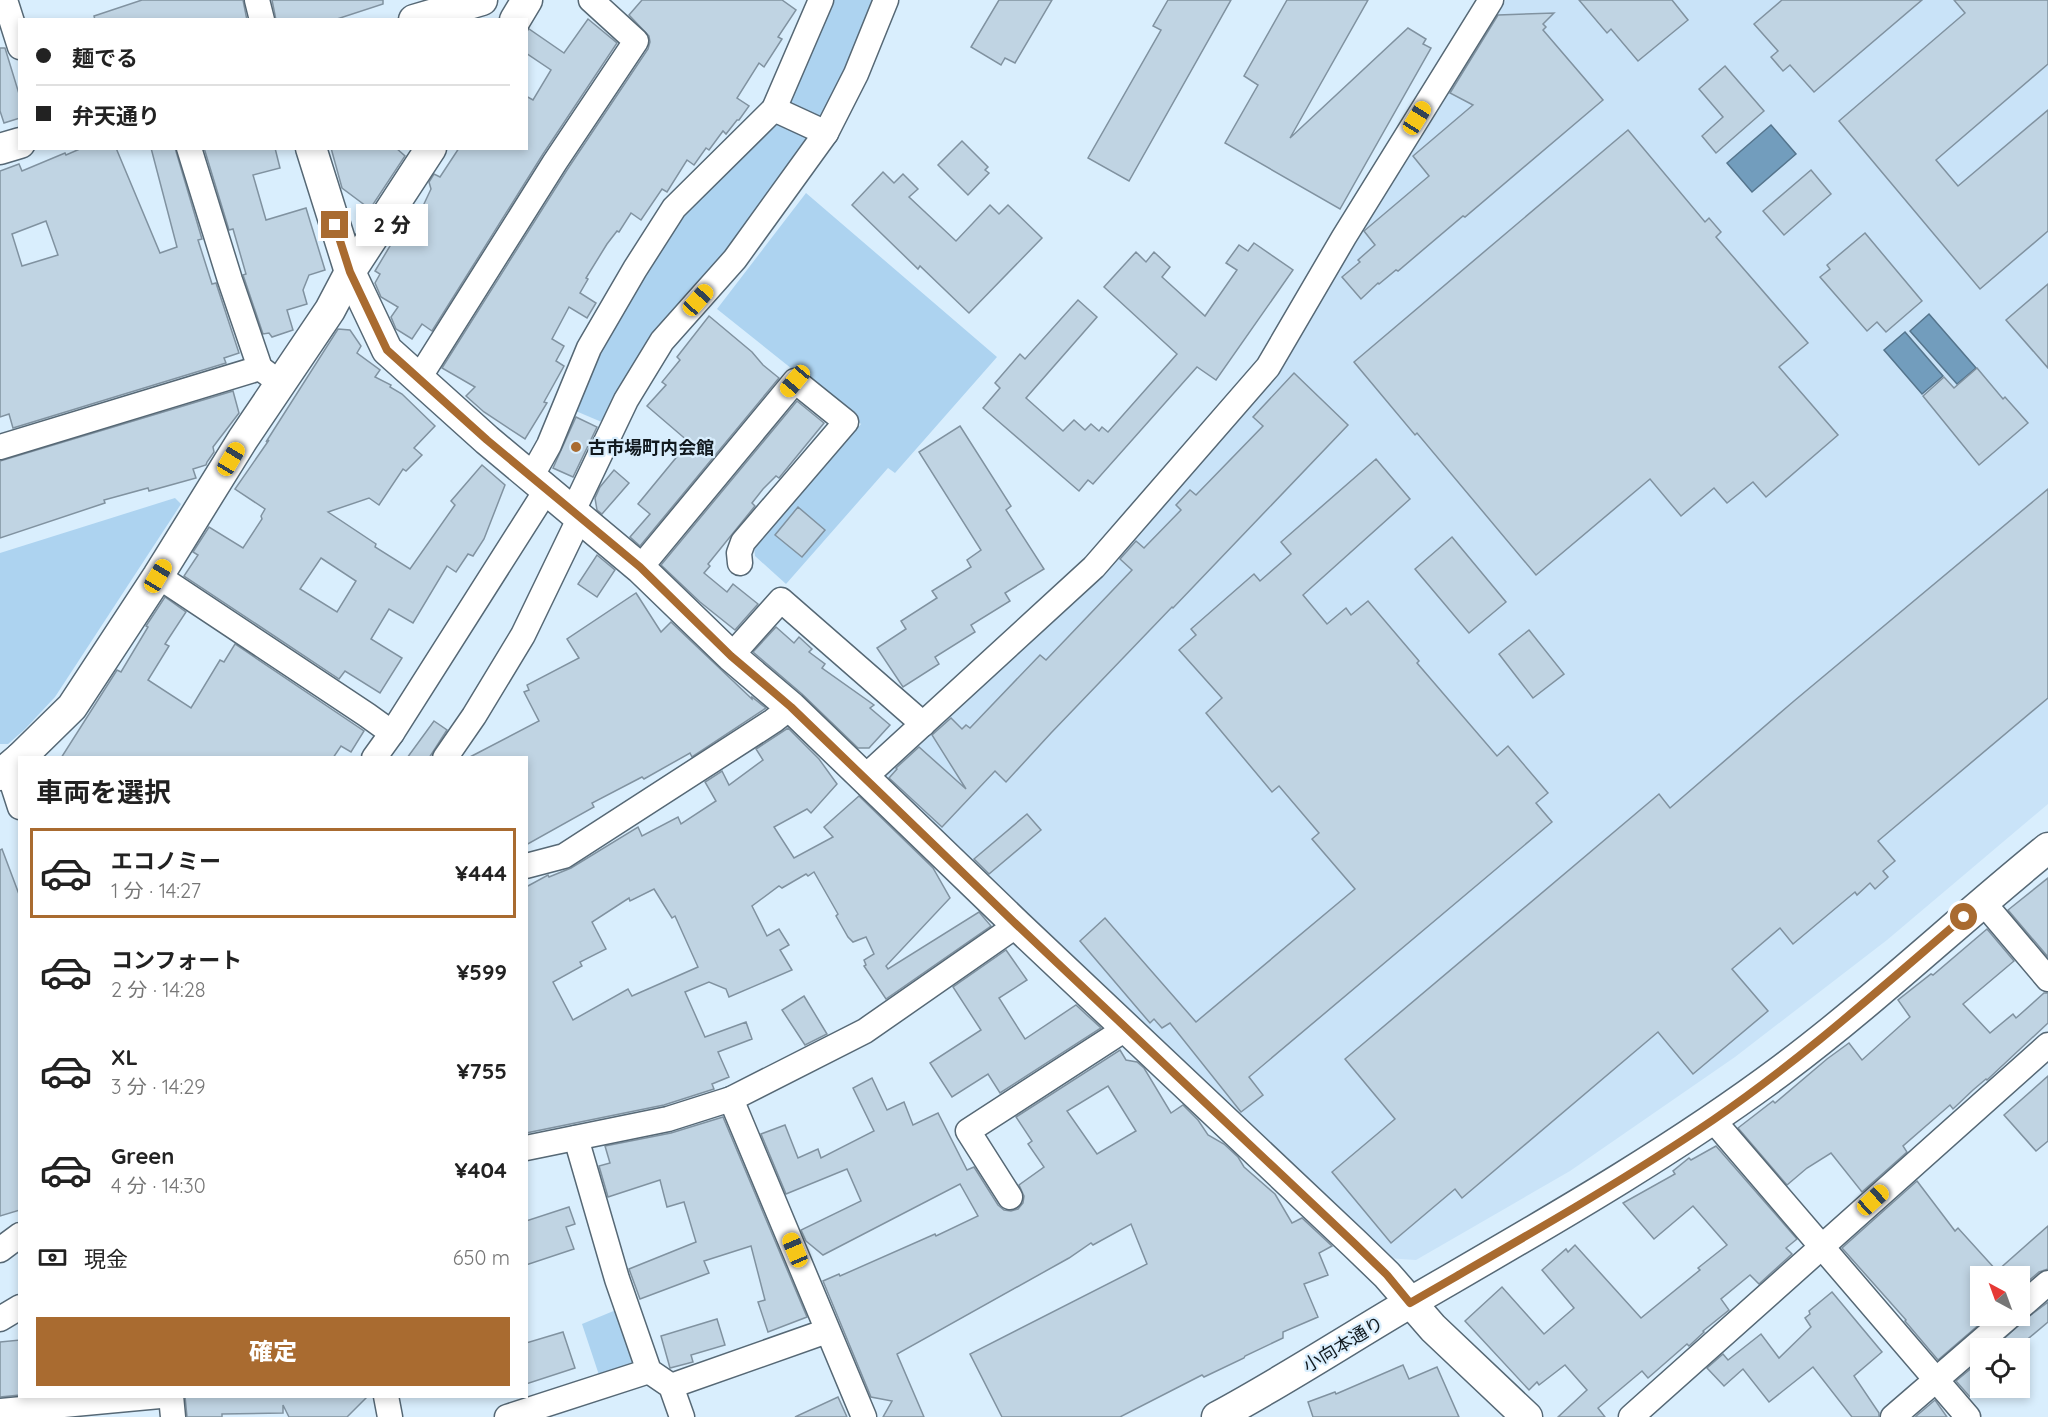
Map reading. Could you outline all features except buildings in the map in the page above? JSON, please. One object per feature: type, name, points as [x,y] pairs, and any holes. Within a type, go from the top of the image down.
[{"type":"street","points":[[5,0],[18,41]]},
{"type":"street","points":[[256,0],[261,18]]},
{"type":"street","points":[[421,18],[482,0]]},
{"type":"street","points":[[516,18],[527,0]]},
{"type":"street","points":[[418,378],[549,172],[636,41],[591,0]]},
{"type":"street","points":[[375,756],[392,733],[539,483],[549,445],[589,348],[635,269],[674,208],[774,108],[821,0]]},
{"type":"street","points":[[445,756],[474,716],[523,635],[626,400],[662,341],[735,259],[826,133],[856,74],[886,0]]},
{"type":"street","points":[[865,777],[1094,567],[1268,367],[1344,237],[1491,0]]},
{"type":"street","points":[[774,108],[826,133]]},
{"type":"street","points":[[0,149],[18,144]]},
{"type":"street","points":[[190,150],[270,376]]},
{"type":"street","points":[[312,150],[350,272],[387,350],[539,483],[640,567],[731,656],[791,707],[1017,925],[1363,1251],[1433,1328],[1527,1417]]},
{"type":"street","points":[[22,756],[72,707],[158,576],[243,439],[270,376],[330,310],[350,272],[430,150]]},
{"type":"street","points":[[0,447],[270,376]]},
{"type":"street","points":[[640,567],[795,381],[846,422],[743,542],[740,563]]},
{"type":"street","points":[[158,576],[392,733]]},
{"type":"street","points":[[731,656],[781,600],[923,724]]},
{"type":"street","points":[[528,865],[564,856],[791,707]]},
{"type":"street","points":[[11,767],[18,798]]},
{"type":"street","name":"小向本通り","points":[[1218,1417],[1558,1216],[1713,1120],[1785,1068],[2048,848]]},
{"type":"street","points":[[1982,901],[2048,979]]},
{"type":"street","points":[[528,1148],[668,1119],[731,1099],[865,1031],[1017,925]]},
{"type":"street","points":[[1010,1197],[968,1131],[1126,1028]]},
{"type":"street","points":[[1631,1417],[2048,1045]]},
{"type":"street","points":[[731,1099],[864,1417]]},
{"type":"street","points":[[1713,1120],[1968,1417]]},
{"type":"street","points":[[576,1138],[617,1279],[649,1371],[671,1386],[682,1417]]},
{"type":"street","points":[[0,1250],[18,1236]]},
{"type":"street","points":[[2030,1299],[2048,1283]]},
{"type":"street","points":[[0,1319],[18,1308]]},
{"type":"street","points":[[1893,1417],[1998,1326]]},
{"type":"street","points":[[671,1386],[827,1331]]},
{"type":"street","points":[[507,1417],[649,1371]]},
{"type":"street","points":[[0,1411],[139,1398]]},
{"type":"street","points":[[171,1398],[173,1417]]},
{"type":"street","points":[[386,1398],[390,1417]]},
{"type":"shaded area","points":[[828,0],[879,0],[823,123],[788,103]]},
{"type":"shaded area","points":[[1506,0],[2048,0],[2048,804],[1887,940],[1735,1057],[1570,1171],[1416,1260],[1387,1258],[885,787],[883,771],[1095,583],[1277,371]]},
{"type":"shaded area","points":[[778,118],[814,137],[604,423],[571,409],[597,350],[679,212]]},
{"type":"shaded area","points":[[1771,125],[1796,154],[1752,192],[1727,163]]},
{"type":"shaded area","points":[[806,193],[997,357],[895,473],[888,468],[786,584],[755,556],[754,547],[861,424],[717,309]]},
{"type":"shaded area","points":[[1929,314],[1976,368],[1957,384],[1910,331]]},
{"type":"shaded area","points":[[1905,332],[1943,376],[1922,394],[1884,350]]},
{"type":"shaded area","points":[[175,498],[181,504],[55,697],[8,744],[0,744],[0,553]]},
{"type":"shaded area","points":[[616,1310],[637,1365],[600,1378],[582,1324]]},
{"type":"place","name":"古市場町内会館","points":[[576,447]]},
{"type":"route","points":[[335,225],[350,272],[387,350],[487,440],[640,567],[731,656],[791,707],[1017,925],[1355,1244],[1387,1275],[1410,1303],[1558,1216],[1713,1120],[1785,1068],[1964,917]]}]
